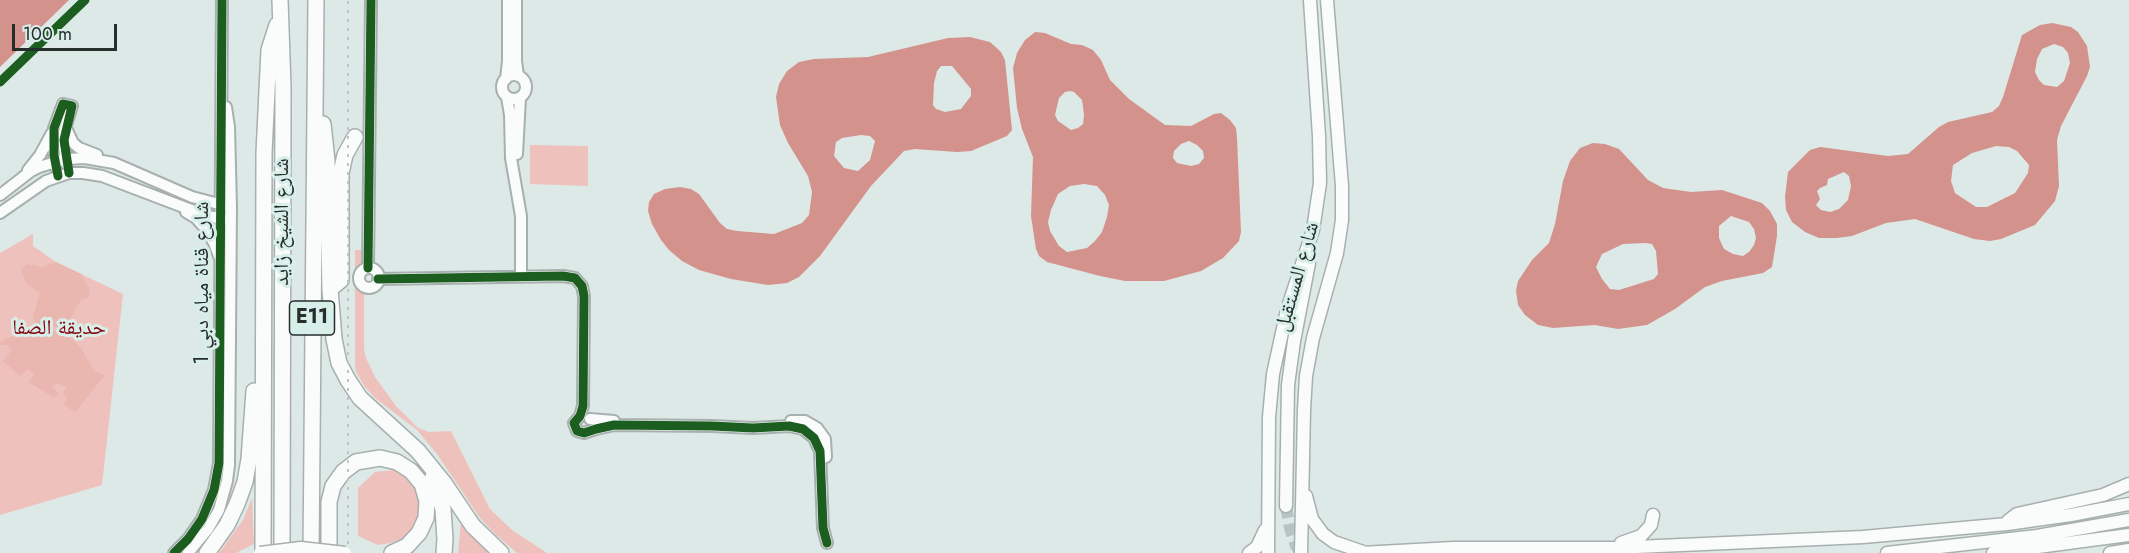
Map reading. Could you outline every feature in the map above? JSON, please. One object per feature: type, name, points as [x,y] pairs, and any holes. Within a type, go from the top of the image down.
[{"type":"highway","name":"شارع الشيخ زايد","points":[[280,0],[283,87],[282,553]]},
{"type":"highway","name":"شارع الشيخ زايد","points":[[311,553],[316,0]]},
{"type":"highway","points":[[261,553],[264,153],[268,58],[273,35],[280,20]]},
{"type":"highway","points":[[316,84],[327,161],[330,289],[335,346],[348,380],[367,405],[401,433],[418,451],[436,472],[473,526],[501,553]]},
{"type":"highway","points":[[330,289],[340,280],[341,173],[345,155],[356,137]]},
{"type":"highway","points":[[207,553],[233,515],[245,482],[250,448],[257,346],[263,308]]},
{"type":"highway","points":[[418,451],[431,472],[440,495],[445,524],[444,553]]},
{"type":"highway","points":[[329,553],[329,502],[333,486],[349,467],[356,462],[372,458],[389,459],[411,471],[422,484],[427,501],[426,518],[419,534],[407,546],[392,553]]},
{"type":"main road","name":"شارع المستقبل","points":[[1268,553],[1269,417],[1275,360],[1287,310],[1310,244],[1318,199],[1320,152],[1310,0]]},
{"type":"main road","name":"شارع المستقبل","points":[[1301,553],[1304,410],[1309,359],[1337,253],[1342,211],[1327,0]]},
{"type":"main road","points":[[1286,506],[1288,385],[1308,271],[1310,244]]},
{"type":"main road","points":[[1302,477],[1316,527],[1334,542],[1366,553]]},
{"type":"main road","points":[[2007,524],[2016,514],[2103,495],[2129,484]]},
{"type":"main road","points":[[1361,553],[1464,548],[1613,548],[1863,537],[2007,524],[2129,504]]},
{"type":"main road","points":[[1613,548],[1618,543],[1641,536],[1651,525],[1653,515]]},
{"type":"main road","points":[[1887,553],[2037,536],[2129,520]]},
{"type":"main road","points":[[1249,553],[1261,541],[1268,523]]},
{"type":"main road","points":[[1268,523],[1274,553]]},
{"type":"main road","points":[[1993,553],[2129,535]]},
{"type":"main road","points":[[1676,553],[1709,550],[1717,548],[1724,542]]},
{"type":"main road","points":[[261,553],[301,548],[345,553]]},
{"type":"main road","points":[[2110,553],[2129,550]]},
{"type":"street","name":"شارع قناة مياه دبي 1","points":[[222,0],[221,186],[226,206]]},
{"type":"street","points":[[368,268],[370,0]]},
{"type":"street","points":[[508,0],[508,61],[506,79],[502,88],[507,97],[510,115],[511,153],[521,221],[525,277]]},
{"type":"street","points":[[516,0],[518,76]]},
{"type":"street","points":[[506,79],[518,76],[524,81],[526,87],[520,98],[517,154],[527,214],[525,277]]},
{"type":"street","name":"شارع قناة مياه دبي 1","points":[[188,553],[208,529],[219,510],[229,465],[226,206],[229,127],[221,80]]},
{"type":"street","points":[[507,97],[520,98]]},
{"type":"street","points":[[57,176],[64,141],[60,127]]},
{"type":"street","points":[[60,127],[79,148],[90,154],[106,157],[114,163]]},
{"type":"street","points":[[17,182],[60,127]]},
{"type":"street","points":[[0,195],[31,171],[60,160],[95,159],[114,163],[192,197],[226,206]]},
{"type":"street","points":[[60,160],[69,173]]},
{"type":"street","points":[[0,213],[27,193],[57,176],[69,173],[102,176],[207,216],[226,219]]},
{"type":"street","points":[[192,197],[205,197],[217,191],[221,186]]},
{"type":"street","points":[[152,194],[155,199],[196,218],[207,230],[214,243],[221,265]]},
{"type":"street","name":"شارع قناة مياه دبي 1","points":[[174,553],[188,539],[202,519],[214,490],[218,469],[221,265],[226,219]]},
{"type":"street","points":[[368,268],[376,271],[378,279],[371,287],[362,285],[359,276],[368,268]]},
{"type":"street","points":[[378,279],[565,276],[575,278],[582,286],[584,296],[585,414],[592,423],[590,430]]},
{"type":"street","points":[[670,424],[585,414],[574,423],[576,430],[582,433],[614,425],[751,424],[801,421],[814,425],[820,431],[825,444],[828,548]]},
{"type":"green space","points":[[530,145],[588,146],[588,186],[530,184]]},
{"type":"green space","name":"حديقة الصفا","points":[[33,234],[33,246],[56,262],[123,294],[102,485],[0,515],[0,253]]},
{"type":"green space","points":[[355,250],[366,250],[366,263],[359,268],[357,277],[359,287],[364,292],[364,349],[375,377],[396,406],[418,428],[429,432],[451,431],[490,509],[512,530],[547,553],[517,553],[495,534],[480,518],[437,454],[417,430],[375,398],[365,387],[356,372],[355,364]]},
{"type":"green space","points":[[394,470],[405,474],[414,484],[420,495],[422,510],[412,532],[404,538],[378,545],[358,536],[358,488],[375,472]]},
{"type":"green space","points":[[252,498],[254,544],[236,553],[219,553],[243,520]]},
{"type":"green space","points":[[461,521],[495,553],[458,553]]},
{"type":"shaded area","points":[[0,0],[69,0],[0,67]]},
{"type":"shaded area","points":[[2052,23],[2071,27],[2078,32],[2087,46],[2090,67],[2061,126],[2057,140],[2059,186],[2055,201],[2035,225],[2001,239],[1990,241],[1974,239],[1915,219],[1886,223],[1852,236],[1837,238],[1819,238],[1805,232],[1792,222],[1786,210],[1788,172],[1810,150],[1820,147],[1888,156],[1908,154],[1948,122],[1992,112],[1999,106],[2003,97],[2022,35],[2040,25]],"holes":[[[2054,44],[2063,47],[2068,53],[2070,63],[2064,81],[2057,87],[2044,85],[2035,72],[2037,59],[2042,49]],[[1996,146],[2009,147],[2017,151],[2029,165],[2028,173],[2015,193],[1987,207],[1976,207],[1955,193],[1951,181],[1953,165],[1972,153]],[[1844,172],[1849,176],[1851,186],[1848,200],[1839,209],[1830,212],[1821,210],[1816,205],[1820,199],[1817,191],[1827,185],[1828,179]]]},
{"type":"shaded area","points":[[1035,32],[1045,33],[1093,50],[1101,60],[1110,80],[1129,99],[1165,125],[1191,126],[1214,114],[1221,113],[1230,120],[1236,128],[1237,138],[1241,232],[1239,241],[1223,258],[1201,271],[1164,281],[1125,281],[1047,262],[1039,256],[1031,216],[1033,157],[1017,108],[1013,68],[1017,53],[1025,40]],"holes":[[[1070,91],[1082,100],[1084,115],[1083,124],[1071,130],[1058,121],[1055,115],[1059,98],[1065,92]],[[1189,141],[1197,145],[1203,151],[1204,158],[1199,164],[1191,166],[1177,163],[1173,158],[1174,151],[1181,144]],[[1084,184],[1097,186],[1105,195],[1109,205],[1102,232],[1095,241],[1087,248],[1067,252],[1059,246],[1050,231],[1048,222],[1058,194],[1070,186]]]},
{"type":"shaded area","points":[[970,37],[990,42],[1001,52],[1005,60],[1012,130],[1007,136],[971,151],[915,149],[904,151],[871,186],[820,256],[799,277],[787,283],[768,285],[731,279],[699,270],[682,261],[661,240],[652,224],[648,211],[649,202],[654,194],[665,189],[680,187],[691,189],[699,194],[727,229],[774,234],[802,223],[809,215],[812,192],[808,176],[780,125],[776,97],[779,84],[787,71],[799,62],[814,59],[868,57],[948,38]],"holes":[[[941,66],[952,66],[971,89],[971,96],[961,109],[945,112],[936,109],[933,105],[934,83]],[[870,136],[875,141],[870,160],[858,171],[844,168],[834,156],[836,142],[842,138]]]},
{"type":"shaded area","points":[[1593,143],[1619,149],[1648,180],[1663,188],[1691,192],[1722,190],[1762,203],[1770,211],[1777,224],[1772,267],[1763,273],[1722,281],[1705,287],[1675,309],[1647,325],[1618,329],[1595,325],[1553,328],[1538,325],[1525,315],[1518,305],[1516,291],[1518,281],[1532,260],[1549,243],[1563,181],[1570,161],[1580,148]],"holes":[[[1731,216],[1749,222],[1754,229],[1756,238],[1754,245],[1743,256],[1724,249],[1719,238],[1719,226]],[[1623,244],[1652,244],[1656,251],[1658,274],[1654,279],[1619,290],[1610,289],[1596,267],[1602,254]]]},
{"type":"shaded area","points":[[56,262],[81,274],[90,290],[88,298],[81,300],[65,328],[37,325],[33,317],[40,293],[26,283],[21,269],[27,264],[42,267]]},
{"type":"shaded area","points":[[26,325],[66,333],[81,348],[94,371],[105,375],[75,412],[64,405],[67,397],[63,393],[67,387],[57,383],[52,387],[58,393],[54,398],[29,382],[34,375],[28,369],[20,376],[3,361],[12,350],[8,345],[0,345],[0,343],[12,337]]},
{"type":"tunnel","points":[[1286,506],[1290,528],[1301,553]]},
{"type":"railway","points":[[348,0],[348,553]]},
{"type":"cycle path","points":[[0,82],[85,0]]},
{"type":"cycle path","points":[[174,553],[188,539],[202,519],[214,490],[219,463],[222,0]]},
{"type":"cycle path","points":[[368,268],[371,0]]},
{"type":"cycle path","points":[[58,176],[54,155],[54,128],[63,104],[72,106],[64,140],[69,173]]},
{"type":"cycle path","points":[[378,279],[563,276],[575,278],[582,286],[584,296],[583,406],[580,416],[574,423],[577,431],[584,433],[614,425],[753,428],[789,426],[803,429],[814,438],[820,451],[823,528],[827,543]]}]
